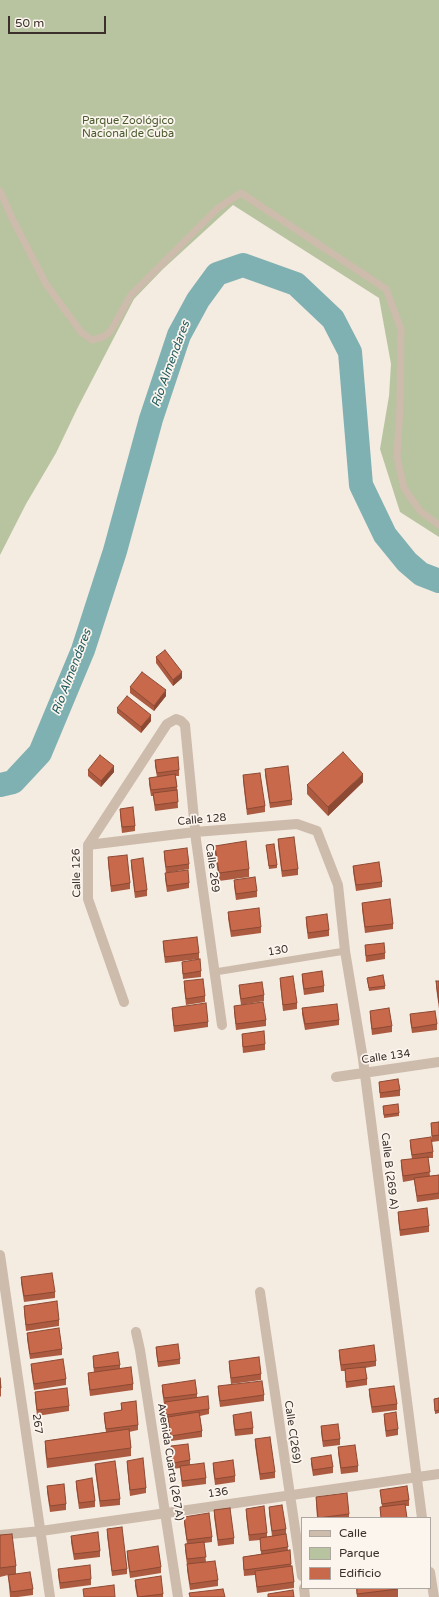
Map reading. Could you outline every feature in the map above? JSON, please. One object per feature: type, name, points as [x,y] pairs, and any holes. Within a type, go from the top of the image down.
[{"type":"street","name":"Calle 269","points":[[176,720],[181,721],[185,725],[195,832],[222,1025]]},
{"type":"street","name":"Calle 126","points":[[124,1002],[88,899],[88,845],[166,724],[176,720]]},
{"type":"street","name":"Calle 128","points":[[88,845],[195,832],[296,824],[317,831]]},
{"type":"street","name":"Calle B (269 A)","points":[[317,831],[338,885],[345,951],[363,1059],[422,1517]]},
{"type":"street","name":"Calle 134","points":[[336,1077],[439,1062]]},
{"type":"street","name":"267","points":[[0,1255],[50,1597]]},
{"type":"street","name":"Calle C(269)","points":[[260,1292],[301,1570]]},
{"type":"street","name":"Avenida Cuarta (267A)","points":[[136,1332],[166,1512],[178,1597]]},
{"type":"street","name":"136","points":[[0,1535],[41,1531],[439,1474]]},
{"type":"street","points":[[431,1578],[434,1597]]},
{"type":"lane","points":[[0,191],[12,218],[46,284],[81,332],[92,340],[103,337],[110,332],[131,295],[218,208],[241,192],[386,290],[401,330],[400,407],[397,457],[404,488],[420,511],[439,525]]},
{"type":"lane","name":"130","points":[[215,972],[345,951]]},
{"type":"green space","name":"Parque Zoológico Nacional de Cuba","points":[[0,0],[439,0],[439,537],[400,512],[380,449],[389,396],[391,364],[379,298],[233,205],[163,269],[134,299],[56,453],[26,504],[0,555]]},
{"type":"building","points":[[165,650],[182,672],[173,680],[156,657]]},
{"type":"building","points":[[142,672],[166,690],[154,706],[130,687]]},
{"type":"building","points":[[127,696],[151,715],[141,727],[117,708]]},
{"type":"building","points":[[343,752],[363,774],[328,807],[307,785]]},
{"type":"building","points":[[100,755],[114,766],[101,781],[88,770]]},
{"type":"building","points":[[178,757],[179,770],[157,773],[155,760]]},
{"type":"building","points":[[288,766],[292,800],[270,803],[265,769]]},
{"type":"building","points":[[260,773],[265,806],[247,809],[243,775]]},
{"type":"building","points":[[175,774],[177,787],[151,790],[149,778]]},
{"type":"building","points":[[177,790],[178,802],[155,805],[153,793]]},
{"type":"building","points":[[133,807],[135,826],[122,827],[120,809]]},
{"type":"building","points":[[294,837],[298,869],[282,871],[278,839]]},
{"type":"building","points":[[246,841],[249,869],[219,873],[215,846]]},
{"type":"building","points":[[274,844],[277,865],[269,866],[266,845]]},
{"type":"building","points":[[187,848],[189,864],[166,867],[164,851]]},
{"type":"building","points":[[127,855],[130,883],[111,886],[108,857]]},
{"type":"building","points":[[143,858],[147,890],[135,892],[131,860]]},
{"type":"building","points":[[379,862],[382,882],[356,885],[353,866]]},
{"type":"building","points":[[188,870],[189,883],[167,886],[165,873]]},
{"type":"building","points":[[255,877],[257,891],[236,894],[234,880]]},
{"type":"building","points":[[390,899],[393,924],[365,927],[362,903]]},
{"type":"building","points":[[259,908],[261,927],[231,931],[228,912]]},
{"type":"building","points":[[327,914],[329,930],[308,933],[306,917]]},
{"type":"building","points":[[197,937],[199,953],[165,957],[163,941]]},
{"type":"building","points":[[384,943],[385,953],[366,956],[365,945]]},
{"type":"building","points":[[200,959],[201,971],[183,974],[182,962]]},
{"type":"building","points":[[322,971],[324,986],[304,989],[302,974]]},
{"type":"building","points":[[383,975],[385,986],[369,988],[367,978]]},
{"type":"building","points":[[293,976],[297,1003],[283,1005],[280,978]]},
{"type":"building","points":[[203,979],[205,996],[186,999],[184,981]]},
{"type":"building","points":[[436,981],[439,981],[439,1003]]},
{"type":"building","points":[[262,982],[264,995],[241,999],[239,985]]},
{"type":"building","points":[[263,1002],[266,1020],[236,1024],[234,1006]]},
{"type":"building","points":[[206,1003],[208,1022],[174,1026],[172,1008]]},
{"type":"building","points":[[337,1004],[339,1020],[305,1024],[302,1008]]},
{"type":"building","points":[[389,1008],[392,1026],[372,1029],[370,1011]]},
{"type":"building","points":[[435,1011],[437,1024],[412,1028],[410,1014]]},
{"type":"building","points":[[264,1031],[265,1044],[243,1047],[242,1034]]},
{"type":"building","points":[[398,1079],[400,1090],[380,1093],[379,1082]]},
{"type":"building","points":[[398,1104],[399,1113],[384,1115],[383,1106]]},
{"type":"building","points":[[439,1122],[439,1135],[432,1136],[431,1123]]},
{"type":"building","points":[[431,1137],[433,1152],[412,1155],[410,1140]]},
{"type":"building","points":[[428,1157],[430,1172],[403,1176],[401,1160]]},
{"type":"building","points":[[439,1175],[439,1193],[417,1196],[414,1178]]},
{"type":"building","points":[[427,1208],[429,1226],[400,1230],[398,1212]]},
{"type":"building","points":[[52,1273],[55,1292],[24,1296],[21,1277]]},
{"type":"building","points":[[57,1301],[59,1320],[26,1325],[24,1306]]},
{"type":"building","points":[[59,1328],[62,1349],[30,1354],[27,1333]]},
{"type":"building","points":[[178,1344],[180,1359],[158,1362],[156,1347]]},
{"type":"building","points":[[374,1345],[376,1361],[341,1365],[339,1350]]},
{"type":"building","points":[[118,1352],[120,1365],[94,1368],[93,1356]]},
{"type":"building","points":[[259,1357],[261,1374],[231,1378],[229,1361]]},
{"type":"building","points":[[63,1359],[66,1379],[34,1384],[31,1364]]},
{"type":"building","points":[[131,1367],[133,1384],[90,1390],[88,1373]]},
{"type":"building","points":[[365,1367],[367,1379],[346,1382],[345,1369]]},
{"type":"building","points":[[195,1380],[197,1394],[164,1398],[162,1385]]},
{"type":"building","points":[[262,1381],[264,1395],[220,1401],[218,1386]]},
{"type":"building","points":[[394,1386],[397,1404],[372,1407],[369,1389]]},
{"type":"building","points":[[67,1388],[69,1406],[37,1410],[35,1392]]},
{"type":"building","points":[[208,1396],[209,1409],[166,1415],[165,1402]]},
{"type":"building","points":[[439,1398],[439,1410],[435,1411],[434,1399]]},
{"type":"building","points":[[136,1401],[138,1425],[106,1429],[104,1413],[122,1410],[121,1403]]},
{"type":"building","points":[[199,1412],[202,1431],[171,1436],[168,1417]]},
{"type":"building","points":[[251,1412],[253,1428],[235,1430],[233,1415]]},
{"type":"building","points":[[396,1412],[398,1429],[386,1431],[384,1414]]},
{"type":"building","points":[[338,1424],[340,1439],[323,1441],[321,1426]]},
{"type":"building","points":[[129,1429],[131,1448],[47,1459],[45,1441]]},
{"type":"building","points":[[270,1437],[275,1472],[260,1474],[255,1439]]},
{"type":"building","points":[[188,1444],[190,1460],[173,1463],[171,1446]]},
{"type":"building","points":[[355,1445],[358,1466],[341,1468],[338,1447]]},
{"type":"building","points":[[331,1455],[333,1467],[313,1470],[311,1458]]},
{"type":"building","points":[[143,1458],[146,1488],[130,1490],[127,1461]]},
{"type":"building","points":[[233,1460],[235,1476],[215,1479],[213,1463]]},
{"type":"building","points":[[115,1461],[120,1499],[100,1501],[95,1464]]},
{"type":"building","points":[[204,1463],[206,1478],[182,1481],[180,1466]]},
{"type":"building","points":[[92,1478],[95,1501],[79,1503],[76,1481]]},
{"type":"building","points":[[64,1484],[66,1504],[50,1506],[47,1486]]},
{"type":"building","points":[[407,1486],[409,1500],[382,1504],[380,1490]]},
{"type":"building","points":[[347,1493],[349,1514],[318,1517],[316,1497]]},
{"type":"building","points":[[405,1504],[407,1517],[381,1517],[380,1507]]},
{"type":"building","points":[[282,1505],[286,1529],[272,1531],[269,1507]]},
{"type":"building","points":[[264,1506],[267,1533],[249,1535],[246,1509]]},
{"type":"building","points":[[230,1508],[234,1538],[218,1540],[214,1510]]},
{"type":"building","points":[[209,1513],[212,1537],[187,1540],[184,1517]]},
{"type":"building","points":[[122,1527],[127,1569],[112,1571],[107,1529]]},
{"type":"building","points":[[98,1532],[100,1551],[74,1554],[71,1536]]},
{"type":"building","points":[[12,1534],[16,1566],[0,1568],[0,1535]]},
{"type":"building","points":[[286,1534],[288,1547],[261,1551],[260,1538]]},
{"type":"building","points":[[204,1542],[206,1557],[187,1559],[185,1544]]},
{"type":"building","points":[[158,1546],[161,1567],[130,1572],[127,1551]]},
{"type":"building","points":[[290,1550],[291,1564],[244,1570],[243,1557]]},
{"type":"building","points":[[215,1561],[218,1580],[190,1584],[187,1564]]},
{"type":"building","points":[[90,1565],[91,1579],[60,1583],[58,1569]]},
{"type":"building","points":[[292,1566],[294,1582],[257,1587],[255,1571]]},
{"type":"building","points":[[30,1572],[33,1589],[11,1592],[8,1575]]},
{"type":"building","points":[[161,1576],[163,1594],[138,1597],[135,1580]]},
{"type":"building","points":[[114,1585],[115,1597],[84,1597],[83,1589]]},
{"type":"building","points":[[223,1589],[225,1597],[190,1597],[189,1593]]},
{"type":"building","points":[[357,1589],[398,1589],[357,1594]]},
{"type":"building","points":[[293,1590],[294,1597],[268,1597],[268,1594]]},
{"type":"waterway","name":"Río Almendares","points":[[0,785],[13,782],[40,753],[83,650],[115,551],[151,419],[179,335],[198,300],[217,274],[243,265],[296,284],[333,319],[350,352],[361,485],[385,535],[407,562],[421,574],[439,581]]}]
